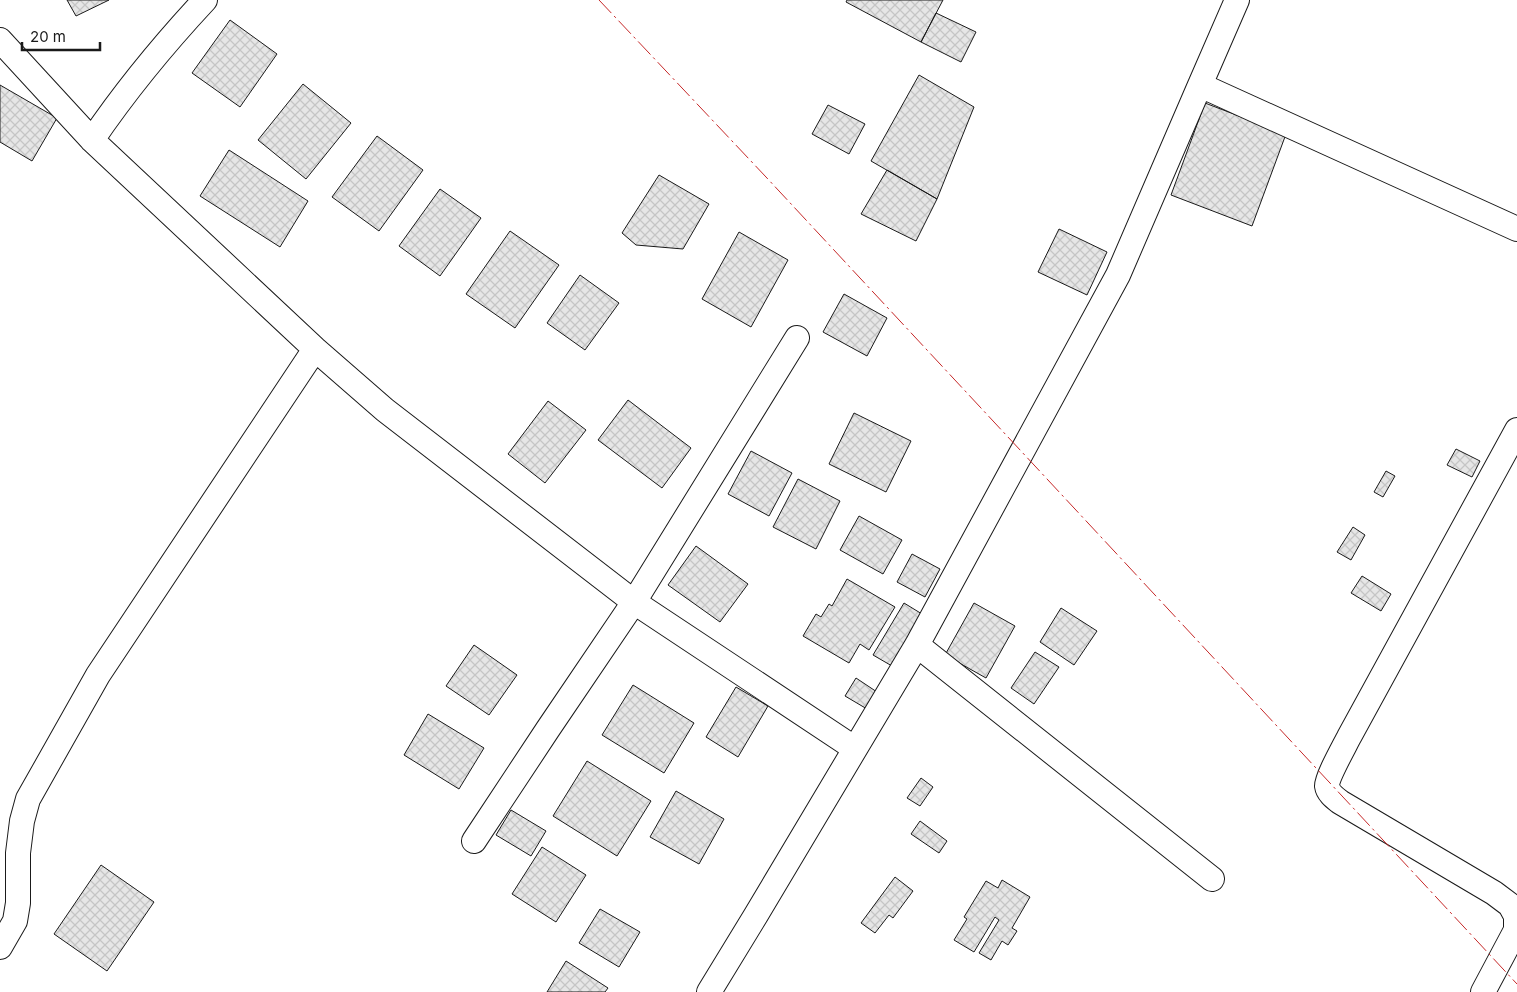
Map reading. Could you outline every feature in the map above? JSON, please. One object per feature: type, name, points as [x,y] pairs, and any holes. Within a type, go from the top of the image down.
[{"type":"street","points":[[92,140],[144,70],[205,0]]},
{"type":"street","points":[[709,992],[917,645],[1118,275],[1237,0]]},
{"type":"street","points":[[0,40],[92,140],[315,349],[385,410],[634,602],[854,748]]},
{"type":"street","points":[[1200,85],[1517,228]]},
{"type":"street","points":[[474,841],[634,602],[796,338]]},
{"type":"street","points":[[0,947],[15,921],[18,903],[18,853],[22,821],[28,799],[98,675],[315,349]]},
{"type":"street","points":[[1483,992],[1516,930],[1516,916],[1510,906],[1494,893],[1340,802],[1327,787],[1328,779],[1349,737],[1517,430]]},
{"type":"street","points":[[917,645],[1212,879]]},
{"type":"building","points":[[67,0],[109,0],[76,16]]},
{"type":"building","points":[[847,0],[943,0],[921,42],[846,2]]},
{"type":"building","points":[[936,13],[976,32],[961,62],[921,42]]},
{"type":"building","points":[[230,20],[277,54],[240,107],[192,73]]},
{"type":"building","points":[[919,75],[974,107],[937,199],[871,161]]},
{"type":"building","points":[[303,84],[351,123],[306,179],[258,140]]},
{"type":"building","points":[[0,85],[57,118],[32,161],[0,142]]},
{"type":"building","points":[[1205,103],[1286,134],[1252,226],[1171,195]]},
{"type":"building","points":[[828,105],[865,124],[849,154],[812,134]]},
{"type":"building","points":[[377,136],[423,170],[379,231],[332,197]]},
{"type":"building","points":[[229,150],[308,201],[280,247],[200,196]]},
{"type":"building","points":[[887,170],[937,199],[916,241],[861,214]]},
{"type":"building","points":[[659,175],[709,204],[683,249],[636,245],[622,233]]},
{"type":"building","points":[[440,189],[481,218],[440,276],[399,246]]},
{"type":"building","points":[[1059,229],[1107,252],[1087,295],[1038,272]]},
{"type":"building","points":[[510,231],[559,265],[515,328],[466,294]]},
{"type":"building","points":[[739,232],[788,260],[751,327],[702,299]]},
{"type":"building","points":[[580,275],[619,303],[585,350],[547,323]]},
{"type":"building","points":[[844,294],[887,318],[867,356],[823,332]]},
{"type":"building","points":[[628,400],[691,448],[662,488],[598,440]]},
{"type":"building","points":[[548,401],[586,430],[545,483],[508,454]]},
{"type":"building","points":[[854,413],[911,441],[886,492],[829,464]]},
{"type":"building","points":[[1456,449],[1480,461],[1472,477],[1447,465]]},
{"type":"building","points":[[751,451],[792,473],[769,516],[728,494]]},
{"type":"building","points":[[1386,471],[1395,476],[1383,497],[1374,492]]},
{"type":"building","points":[[798,479],[840,501],[816,549],[773,527]]},
{"type":"building","points":[[859,516],[902,540],[883,574],[840,550]]},
{"type":"building","points":[[1353,527],[1365,535],[1351,560],[1337,552]]},
{"type":"building","points":[[696,546],[748,584],[720,622],[668,585]]},
{"type":"building","points":[[912,554],[940,569],[925,597],[897,582]]},
{"type":"building","points":[[1362,576],[1391,594],[1381,611],[1351,593]]},
{"type":"building","points":[[847,579],[895,607],[869,650],[860,644],[849,663],[803,636],[816,614],[821,617],[829,604],[832,606]]},
{"type":"building","points":[[904,603],[922,614],[892,666],[873,655]]},
{"type":"building","points":[[974,603],[1015,626],[986,678],[945,655]]},
{"type":"building","points":[[1061,608],[1097,631],[1074,665],[1040,642]]},
{"type":"building","points":[[474,645],[517,675],[489,715],[446,686]]},
{"type":"building","points":[[1035,652],[1059,667],[1034,704],[1011,688]]},
{"type":"building","points":[[856,678],[877,692],[867,709],[845,696]]},
{"type":"building","points":[[633,685],[694,723],[664,773],[602,735]]},
{"type":"building","points":[[736,687],[768,706],[738,757],[706,737]]},
{"type":"building","points":[[428,714],[484,748],[459,789],[404,755]]},
{"type":"building","points":[[587,761],[651,801],[617,856],[553,816]]},
{"type":"building","points":[[921,778],[933,787],[920,806],[907,798]]},
{"type":"building","points":[[676,791],[724,819],[699,864],[650,837]]},
{"type":"building","points":[[511,810],[546,831],[531,856],[496,835]]},
{"type":"building","points":[[920,821],[947,841],[939,853],[911,834]]},
{"type":"building","points":[[542,847],[586,875],[556,922],[512,894]]},
{"type":"building","points":[[101,865],[154,902],[107,971],[54,934]]},
{"type":"building","points":[[895,877],[913,891],[893,918],[889,915],[875,933],[861,923]]},
{"type":"building","points":[[1002,880],[1030,897],[1012,928],[1017,931],[1008,945],[1002,941],[991,960],[979,953],[999,920],[995,917],[974,952],[954,940],[967,919],[964,917],[986,881],[998,888]]},
{"type":"building","points":[[600,909],[640,932],[619,967],[579,943]]},
{"type":"building","points":[[566,961],[608,988],[605,992],[547,992]]},
{"type":"power","points":[[599,0],[1517,984]]}]
